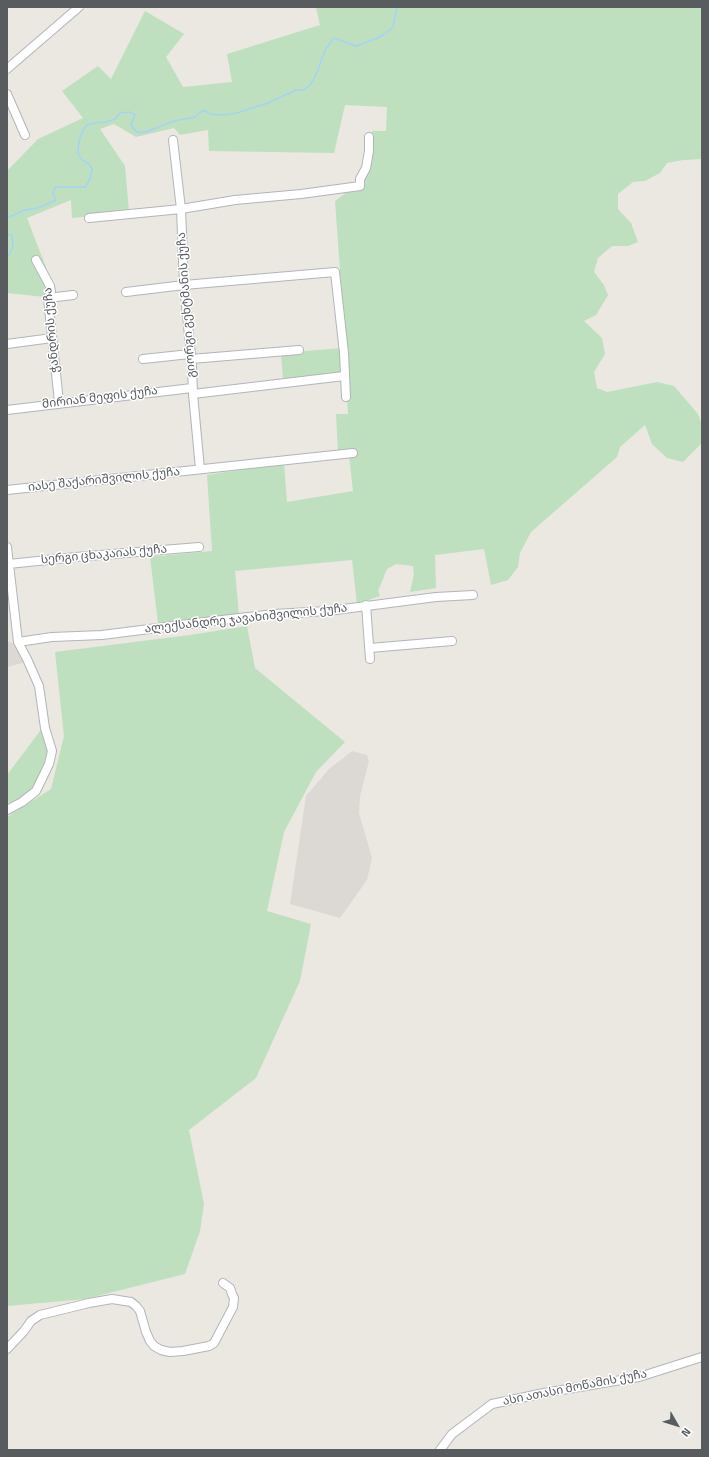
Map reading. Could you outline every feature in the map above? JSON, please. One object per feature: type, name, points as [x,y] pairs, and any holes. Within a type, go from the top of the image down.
[{"type":"street","points":[[7,69],[79,7]]},
{"type":"street","points":[[7,94],[25,135]]},
{"type":"street","points":[[89,218],[182,209],[235,200],[301,194],[360,186],[360,179],[366,168],[369,137]]},
{"type":"street","name":"გიორგი გეხტმანის ქუჩა","points":[[173,140],[182,209],[184,285],[191,357],[192,391],[200,469]]},
{"type":"street","name":"ჭანდრის ქუჩა","points":[[36,260],[50,286],[51,291],[48,298],[59,402]]},
{"type":"street","points":[[126,292],[184,285],[335,272],[344,353],[346,397]]},
{"type":"street","points":[[48,298],[73,294]]},
{"type":"street","points":[[7,344],[52,338]]},
{"type":"street","points":[[143,359],[299,350]]},
{"type":"street","name":"მირიან მეფის ქუჩა","points":[[7,410],[59,402],[344,376]]},
{"type":"street","name":"იასე შაქარიშვილის ქუჩა","points":[[7,490],[353,453]]},
{"type":"street","points":[[7,547],[18,642],[27,658],[39,686],[45,728],[52,751],[50,764],[36,791],[22,802],[7,810]]},
{"type":"street","name":"სერგი ცხაკაიას ქუჩა","points":[[9,564],[199,547]]},
{"type":"street","name":"ალექსანდრე ჯავახიშვილის ქუჩა","points":[[18,642],[52,637],[102,635],[274,614],[328,611],[436,597],[474,595]]},
{"type":"street","points":[[366,605],[370,659]]},
{"type":"street","points":[[370,648],[452,641]]},
{"type":"street","points":[[7,1350],[31,1321],[40,1315],[112,1299],[131,1302],[136,1306],[140,1311],[150,1341],[154,1346],[161,1350],[170,1352],[183,1351],[209,1346],[214,1343],[233,1307],[234,1298],[230,1288],[223,1283]]},
{"type":"street","name":"ასი ათასი მოწამის ქუჩა","points":[[440,1450],[452,1434],[492,1404],[544,1393],[639,1377],[702,1357]]},
{"type":"shaded area","points":[[7,641],[15,644],[26,662],[7,667]]},
{"type":"shaded area","points":[[352,751],[367,755],[369,761],[360,797],[359,813],[372,858],[367,880],[340,918],[290,904],[306,796],[329,769]]},
{"type":"green space","points":[[316,7],[702,7],[702,159],[667,163],[660,173],[645,181],[633,182],[618,194],[618,209],[631,223],[638,242],[628,246],[612,246],[598,258],[594,272],[604,285],[608,295],[596,315],[584,321],[602,338],[605,354],[594,372],[597,388],[607,392],[657,382],[674,386],[698,414],[702,425],[702,443],[683,462],[667,458],[652,444],[645,425],[620,447],[617,457],[531,532],[520,553],[518,567],[508,580],[491,585],[484,549],[435,555],[436,588],[410,592],[414,574],[413,566],[396,564],[387,569],[378,591],[380,596],[357,604],[352,560],[235,571],[239,615],[158,623],[150,557],[212,551],[207,475],[284,463],[287,502],[353,491],[349,449],[338,451],[336,414],[348,414],[346,378],[283,380],[281,353],[343,348],[339,277],[340,270],[335,201],[365,178],[369,164],[372,131],[386,131],[387,107],[345,105],[334,153],[209,151],[208,130],[180,135],[174,128],[136,137],[114,124],[100,129],[125,166],[129,212],[72,218],[71,200],[27,218],[56,293],[45,297],[7,293],[7,171],[38,139],[83,118],[62,91],[98,66],[111,79],[145,11],[184,34],[166,57],[183,87],[232,82],[227,54],[320,25]]},
{"type":"green space","points":[[247,626],[255,668],[345,742],[316,772],[284,832],[267,911],[311,924],[300,981],[256,1078],[189,1130],[204,1204],[200,1231],[185,1274],[85,1299],[7,1306],[7,817],[51,789],[64,736],[55,652],[190,635]]},
{"type":"green space","points":[[43,727],[48,746],[46,766],[31,792],[10,803],[7,801],[7,775]]},
{"type":"waterway","points":[[7,218],[25,210],[37,208],[56,200],[53,193],[55,187],[85,187],[90,179],[92,169],[89,164],[81,159],[78,152],[82,132],[87,125],[107,122],[115,119],[120,113],[129,112],[135,115],[131,124],[136,132],[146,132],[174,121],[195,117],[203,110],[210,114],[224,115],[237,113],[268,103],[296,90],[304,90],[311,84],[326,48],[334,38],[356,46],[375,39],[385,34],[393,27],[397,7]]},
{"type":"waterway","points":[[7,234],[12,236],[13,244],[11,252],[7,256]]}]
